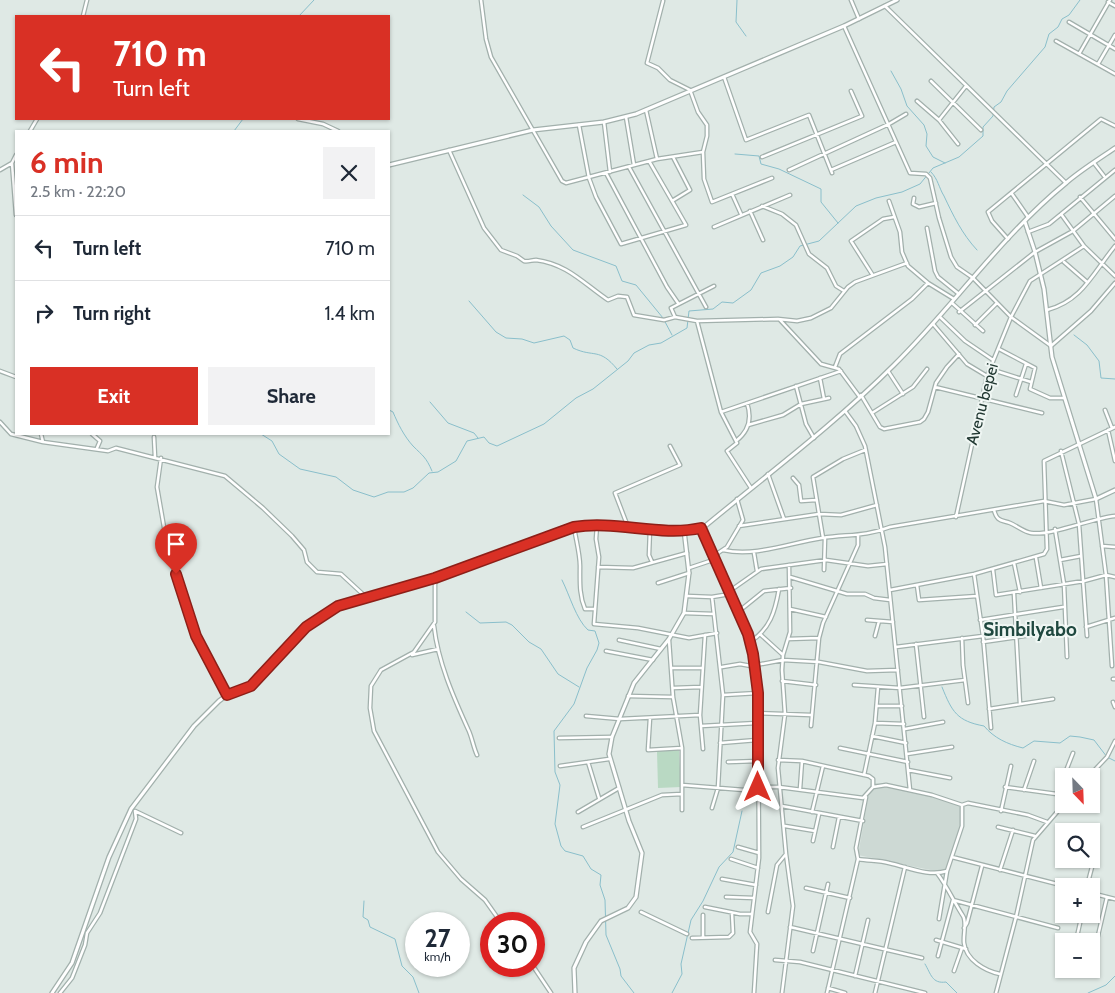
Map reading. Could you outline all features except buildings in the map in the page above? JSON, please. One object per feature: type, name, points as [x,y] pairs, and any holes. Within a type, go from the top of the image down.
[{"type":"street","points":[[83,15],[87,0]]},
{"type":"street","points":[[481,0],[489,52],[562,181],[566,183],[657,159],[703,152]]},
{"type":"street","points":[[851,0],[859,19]]},
{"type":"street","points":[[390,164],[533,130],[604,122],[626,117],[844,26],[897,0]]},
{"type":"street","points":[[663,1],[647,63],[658,68],[670,80],[690,90],[698,112],[706,125],[707,136],[703,152],[704,179],[712,202],[772,178]]},
{"type":"street","points":[[1079,54],[1109,1],[1115,6]]},
{"type":"street","points":[[885,6],[1066,183]]},
{"type":"street","points":[[1069,22],[1115,48]]},
{"type":"street","points":[[844,26],[910,173],[926,174],[930,178],[951,257],[957,267],[974,278],[1012,317],[1051,346]]},
{"type":"street","points":[[1098,64],[1115,35]]},
{"type":"street","points":[[1056,41],[1115,74]]},
{"type":"street","points":[[724,77],[746,140],[808,115],[832,172],[896,142]]},
{"type":"street","points":[[931,81],[981,130]]},
{"type":"street","points":[[939,120],[966,86]]},
{"type":"street","points":[[762,157],[862,116],[851,91]]},
{"type":"street","points":[[917,101],[939,120],[958,144]]},
{"type":"street","points":[[646,110],[657,159]]},
{"type":"street","points":[[789,170],[824,152],[889,124],[906,114]]},
{"type":"street","points":[[626,117],[634,166]]},
{"type":"street","points":[[1008,239],[992,221],[988,212],[1012,194],[1046,162],[1101,119],[1115,125]]},
{"type":"street","points":[[303,120],[323,124],[336,130]]},
{"type":"street","points":[[604,122],[608,172],[667,287],[678,302]]},
{"type":"street","points":[[580,125],[589,178],[596,197],[621,244],[686,225],[649,161]]},
{"type":"street","points":[[52,993],[72,962],[109,857],[133,810],[194,726],[227,695],[251,686],[306,627],[338,606],[435,578],[574,527],[597,525],[684,530],[701,528],[814,438],[888,372],[940,317],[1024,222],[1066,183],[1115,148]]},
{"type":"street","points":[[450,150],[484,228],[501,250],[524,261],[534,260],[550,263],[565,269],[580,277],[608,300],[623,296],[629,300],[634,315],[664,320],[675,317],[698,321],[778,319],[797,321],[824,313],[855,282],[907,264]]},
{"type":"street","points":[[15,157],[12,163],[15,201]]},
{"type":"street","points":[[672,201],[690,190],[673,157]]},
{"type":"street","points":[[0,170],[12,163]]},
{"type":"street","points":[[1094,163],[1104,176]]},
{"type":"street","points":[[629,166],[706,307]]},
{"type":"street","points":[[1028,232],[1049,224],[1104,176],[1115,170]]},
{"type":"street","points":[[732,194],[741,214]]},
{"type":"street","points":[[1012,194],[1029,218]]},
{"type":"street","points":[[714,227],[750,210],[790,195]]},
{"type":"street","points":[[959,312],[1035,252],[1073,231],[1115,196]]},
{"type":"street","points":[[1080,197],[1115,239]]},
{"type":"street","points":[[914,198],[913,204],[919,207],[936,203]]},
{"type":"street","points":[[889,201],[900,232],[902,252],[907,264],[928,283],[953,301],[959,312],[983,331]]},
{"type":"street","points":[[762,206],[782,214],[796,225],[809,254],[827,268],[836,286],[844,291]]},
{"type":"street","points":[[750,210],[763,240]]},
{"type":"street","points":[[1061,214],[1084,246],[1115,276]]},
{"type":"street","points":[[873,275],[851,241],[883,219],[894,217]]},
{"type":"street","points":[[1024,222],[1040,272],[1051,346],[1064,398],[1096,499],[1106,575],[1112,666]]},
{"type":"street","points":[[927,228],[935,271],[938,277],[959,294]]},
{"type":"street","points":[[1040,272],[1048,270],[1084,246]]},
{"type":"street","points":[[1046,310],[1070,301],[1115,246]]},
{"type":"street","points":[[1063,261],[1087,282]]},
{"type":"street","name":"Avenu bepei","points":[[956,517],[987,376],[1012,317],[1030,281],[1040,272]]},
{"type":"street","points":[[836,367],[840,354],[912,299],[928,283]]},
{"type":"street","points":[[1051,346],[1091,311],[1115,283]]},
{"type":"street","points":[[675,317],[671,308],[678,302],[714,286]]},
{"type":"street","points":[[975,325],[998,303]]},
{"type":"street","points":[[940,317],[965,341],[993,360]]},
{"type":"street","points":[[778,319],[797,335],[803,347],[821,364],[836,367],[841,371],[880,427],[884,429],[920,422],[928,412],[935,387],[946,367],[959,354]]},
{"type":"street","points":[[698,321],[721,412],[736,440]]},
{"type":"street","points":[[932,324],[973,369],[987,376]]},
{"type":"street","points":[[999,349],[1035,368],[1030,389],[1050,398],[1064,398]]},
{"type":"street","points":[[1016,395],[1026,364]]},
{"type":"street","points":[[872,413],[913,387],[927,369]]},
{"type":"street","points":[[990,369],[1032,382]]},
{"type":"street","points":[[0,371],[15,377]]},
{"type":"street","points":[[721,412],[841,371]]},
{"type":"street","points":[[888,372],[903,394]]},
{"type":"street","points":[[820,378],[824,399]]},
{"type":"street","points":[[796,386],[806,424],[814,438]]},
{"type":"street","points":[[935,387],[1042,413]]},
{"type":"street","points":[[748,426],[783,415],[801,404],[829,398]]},
{"type":"street","points":[[747,403],[750,413],[748,426],[743,435],[736,440],[737,443],[727,450],[751,488]]},
{"type":"street","points":[[844,410],[856,426],[865,450],[882,530],[905,729],[910,790]]},
{"type":"street","points":[[890,590],[993,570],[1036,558],[1048,549],[1044,501],[1044,461],[1061,451],[1080,445],[1114,427],[1105,410]]},
{"type":"street","points":[[0,422],[11,434],[43,442],[108,451],[116,448],[161,458],[225,476],[263,508],[292,536],[304,550],[307,562],[317,572],[340,574],[367,598]]},
{"type":"street","points":[[1108,430],[1115,461]]},
{"type":"street","points":[[41,435],[43,442]]},
{"type":"street","points":[[93,435],[100,441],[97,448]]},
{"type":"street","points":[[154,437],[155,457]]},
{"type":"street","points":[[628,527],[615,493],[680,465],[670,446]]},
{"type":"street","points":[[824,570],[826,560],[824,538],[813,476],[843,459],[865,450]]},
{"type":"street","points":[[1061,451],[1078,524],[1087,636]]},
{"type":"street","points":[[161,458],[157,487],[169,556],[196,636],[227,695]]},
{"type":"street","points":[[768,474],[784,519]]},
{"type":"street","points":[[793,478],[799,485],[801,502],[816,500]]},
{"type":"street","points":[[723,550],[754,553],[764,549],[824,538],[858,536],[1044,501],[1064,505],[1074,504],[1096,499],[1115,490]]},
{"type":"street","points":[[689,568],[715,557],[734,537],[744,516],[737,499]]},
{"type":"street","points":[[739,526],[819,514],[841,515],[877,505]]},
{"type":"street","points":[[994,510],[998,519],[1002,522],[1009,522],[1031,533],[1078,524],[1099,517],[1115,516]]},
{"type":"street","points":[[597,525],[598,567],[594,624],[638,628],[689,638],[717,634]]},
{"type":"street","points":[[574,527],[580,566],[579,581],[582,602],[584,609],[596,609]]},
{"type":"street","points":[[701,528],[750,642],[755,665],[758,693],[759,853],[750,932],[756,944],[754,993]]},
{"type":"street","points":[[650,529],[649,555],[652,562]]},
{"type":"street","points":[[1055,529],[1064,584],[1063,606],[1067,657]]},
{"type":"street","points":[[575,993],[574,968],[586,942],[601,921],[628,908],[636,897],[642,853],[609,758],[612,737],[634,682],[669,639],[684,613],[689,568],[684,530]]},
{"type":"street","points":[[811,726],[819,662],[819,638],[826,616],[858,545],[858,536]]},
{"type":"street","points":[[1102,546],[1115,547]]},
{"type":"street","points":[[598,567],[633,568],[687,553]]},
{"type":"street","points":[[754,553],[757,571]]},
{"type":"street","points":[[1060,560],[1082,556]]},
{"type":"street","points":[[1036,558],[1041,588]]},
{"type":"street","points":[[687,596],[712,597],[729,592],[757,571],[789,565],[826,560],[868,566],[887,564]]},
{"type":"street","points":[[1014,563],[1020,592]]},
{"type":"street","points":[[782,993],[793,906],[779,786],[778,760],[785,714],[782,681],[783,655],[788,639],[790,609],[789,565]]},
{"type":"street","points":[[993,570],[996,595],[1014,594],[1106,575],[1115,576]]},
{"type":"street","points":[[658,583],[689,573]]},
{"type":"street","points":[[974,574],[983,636],[991,728]]},
{"type":"street","points":[[790,577],[838,591],[865,594],[874,598],[891,600]]},
{"type":"street","points":[[435,578],[437,619],[421,645],[410,655],[381,670],[371,686],[370,708],[376,736],[438,852],[461,879],[485,900],[494,912]]},
{"type":"street","points":[[917,585],[919,600],[977,596]]},
{"type":"street","points":[[738,612],[764,591],[790,588]]},
{"type":"street","points":[[750,642],[761,635],[773,615],[779,589]]},
{"type":"street","points":[[1014,594],[1020,704]]},
{"type":"street","points":[[712,597],[722,667],[723,695],[718,788],[712,808]]},
{"type":"street","points":[[980,620],[1063,606]]},
{"type":"street","points":[[790,609],[826,616]]},
{"type":"street","points":[[684,613],[714,614]]},
{"type":"street","points":[[1086,627],[1115,618]]},
{"type":"street","points":[[867,620],[893,622]]},
{"type":"street","points":[[875,636],[879,621]]},
{"type":"street","points":[[434,624],[438,649],[452,694],[469,731],[477,755]]},
{"type":"street","points":[[983,642],[1065,630]]},
{"type":"street","points":[[761,635],[783,655]]},
{"type":"street","points":[[703,749],[700,715],[705,636]]},
{"type":"street","points":[[896,647],[983,636]]},
{"type":"street","points":[[788,639],[819,638]]},
{"type":"street","points":[[962,638],[968,703]]},
{"type":"street","points":[[669,639],[674,697],[682,748],[682,810]]},
{"type":"street","points":[[619,640],[661,649]]},
{"type":"street","points":[[916,644],[924,717]]},
{"type":"street","points":[[410,655],[438,649]]},
{"type":"street","points":[[606,651],[653,660]]},
{"type":"street","points":[[722,667],[755,665],[783,660],[819,662],[867,671],[898,670]]},
{"type":"street","points":[[671,668],[702,668]]},
{"type":"street","points":[[854,686],[900,688],[965,680]]},
{"type":"street","points":[[782,681],[816,685]]},
{"type":"street","points":[[673,688],[701,687]]},
{"type":"street","points":[[864,775],[875,723],[878,687]]},
{"type":"street","points":[[723,695],[758,693]]},
{"type":"street","points":[[627,696],[674,697]]},
{"type":"street","points":[[989,709],[1053,699]]},
{"type":"street","points":[[1113,702],[1115,706]]},
{"type":"street","points":[[877,706],[902,706]]},
{"type":"street","points":[[758,714],[812,715]]},
{"type":"street","points":[[586,716],[620,719],[677,718],[700,715]]},
{"type":"street","points":[[650,718],[648,750],[682,748]]},
{"type":"street","points":[[905,729],[943,722]]},
{"type":"street","points":[[700,726],[722,723],[757,723]]},
{"type":"street","points":[[875,723],[904,724]]},
{"type":"street","points":[[872,736],[906,743]]},
{"type":"street","points":[[559,738],[612,737]]},
{"type":"street","points":[[720,743],[757,740]]},
{"type":"street","points":[[1097,768],[1107,757],[1115,741]]},
{"type":"street","points":[[907,754],[952,747]]},
{"type":"street","points":[[840,748],[908,762]]},
{"type":"street","points":[[1067,768],[1073,753]]},
{"type":"street","points":[[560,766],[609,758]]},
{"type":"street","points":[[778,760],[802,761],[871,776],[874,787]]},
{"type":"street","points":[[728,762],[758,761]]},
{"type":"street","points":[[800,789],[802,761]]},
{"type":"street","points":[[1024,790],[1034,761]]},
{"type":"street","points":[[588,762],[600,799]]},
{"type":"street","points":[[812,812],[823,766]]},
{"type":"street","points":[[1001,811],[1011,766]]},
{"type":"street","points":[[908,770],[950,778]]},
{"type":"street","points":[[682,785],[744,790],[779,786],[866,797]]},
{"type":"street","points":[[827,993],[841,939],[858,858],[856,848],[866,797],[874,787],[886,785],[932,795],[962,805],[968,803],[1028,815],[1047,822]]},
{"type":"street","points":[[1006,787],[1055,794]]},
{"type":"street","points":[[578,812],[619,788]]},
{"type":"street","points":[[583,827],[662,795],[682,794]]},
{"type":"street","points":[[939,919],[947,871],[962,826],[962,805]]},
{"type":"street","points":[[782,806],[862,821]]},
{"type":"street","points":[[133,810],[181,833]]},
{"type":"street","points":[[62,993],[72,978],[85,945],[87,933],[100,913],[136,819],[133,810]]},
{"type":"street","points":[[996,993],[1036,836],[1056,813]]},
{"type":"street","points":[[813,841],[819,814]]},
{"type":"street","points":[[833,847],[839,817]]},
{"type":"street","points":[[785,826],[815,831]]},
{"type":"street","points":[[998,827],[1036,836]]},
{"type":"street","points":[[1000,870],[1013,830]]},
{"type":"street","points":[[738,847],[759,853]]},
{"type":"street","points":[[768,912],[777,865],[786,854]]},
{"type":"street","points":[[952,857],[1055,884]]},
{"type":"street","points":[[858,858],[937,873],[947,871]]},
{"type":"street","points":[[731,859],[758,868]]},
{"type":"street","points":[[964,928],[972,907],[982,866]]},
{"type":"street","points":[[875,993],[884,947],[904,867]]},
{"type":"street","points":[[937,873],[963,916],[964,944],[966,949],[978,964],[989,972],[1000,974]]},
{"type":"street","points":[[722,879],[756,885]]},
{"type":"street","points":[[813,950],[828,884]]},
{"type":"street","points":[[806,888],[850,898]]},
{"type":"street","points":[[1100,895],[1115,899]]},
{"type":"street","points":[[726,897],[754,898]]},
{"type":"street","points":[[1099,933],[1107,897]]},
{"type":"street","points":[[953,900],[972,907],[1058,928]]},
{"type":"street","points":[[938,956],[953,900]]},
{"type":"street","points":[[704,907],[732,913],[752,914]]},
{"type":"street","points":[[641,912],[687,934]]},
{"type":"street","points":[[692,938],[729,937],[733,933],[732,913]]},
{"type":"street","points":[[702,915],[703,937]]},
{"type":"street","points":[[855,976],[868,920]]},
{"type":"street","points":[[790,927],[884,947],[922,958]]},
{"type":"street","points":[[936,940],[966,949]]},
{"type":"street","points":[[954,971],[962,948]]},
{"type":"street","points":[[775,960],[833,970],[925,993]]},
{"type":"street","points":[[540,977],[551,993]]},
{"type":"street","points":[[828,988],[845,993]]},
{"type":"shaded area","points":[[871,782],[930,795],[962,806],[961,825],[945,873],[858,855]]},
{"type":"green space","points":[[679,750],[681,787],[658,788],[657,751]]},
{"type":"waterway","points":[[300,15],[314,0]]},
{"type":"waterway","points":[[737,0],[736,22],[746,36]]},
{"type":"waterway","points":[[263,435],[272,441],[279,454],[300,469],[336,477],[353,490],[374,497],[388,492],[404,492],[413,488],[429,473],[438,472],[456,461],[467,441],[484,437],[489,443],[497,446],[544,424],[576,398],[593,389],[628,361],[634,353],[649,345],[661,343],[687,328],[689,311],[713,309],[722,302],[733,303],[751,290],[761,273],[780,266],[793,257],[800,246],[819,241],[856,206],[876,198],[902,192],[920,184],[933,168],[959,157],[983,136],[983,127],[993,116],[994,107],[1001,102],[1007,91],[1045,47],[1049,34],[1058,27],[1062,19],[1069,15],[1080,0]]},
{"type":"waterway","points":[[891,71],[901,89],[907,106],[924,125],[927,134],[926,146],[933,157],[945,163]]},
{"type":"waterway","points":[[235,130],[242,120]]},
{"type":"waterway","points":[[735,154],[759,156],[761,164],[779,169],[821,189],[821,202],[838,223]]},
{"type":"waterway","points":[[931,172],[958,224],[977,250]]},
{"type":"waterway","points":[[523,195],[539,207],[551,226],[573,250],[616,266],[622,281],[636,285],[663,318],[672,335]]},
{"type":"waterway","points":[[469,301],[496,332],[506,338],[522,339],[534,343],[564,336],[570,340],[573,348],[601,355],[617,369]]},
{"type":"waterway","points":[[1074,335],[1087,345],[1099,361],[1101,378],[1115,379]]},
{"type":"waterway","points":[[430,402],[448,423],[474,433],[478,438]]},
{"type":"waterway","points":[[390,410],[393,412],[404,434],[426,460],[432,471]]},
{"type":"waterway","points":[[562,580],[580,620],[588,630],[595,631],[599,643],[587,668],[574,704],[554,731],[555,772],[560,785],[555,824],[561,846],[565,851],[583,856],[591,869],[601,875],[600,885],[605,900],[606,935],[621,976],[634,993]]},
{"type":"waterway","points":[[466,612],[480,623],[506,622],[512,625],[529,642],[541,649],[558,674],[579,687]]},
{"type":"waterway","points":[[942,687],[949,703],[961,718],[984,726],[992,734],[1006,742],[1023,748],[1034,741],[1060,743],[1070,736],[1080,737],[1094,740],[1107,757],[1115,761]]},
{"type":"waterway","points":[[672,993],[682,974],[681,964],[691,920],[703,901],[719,867],[733,852],[742,811]]},
{"type":"waterway","points":[[364,901],[363,917],[368,920],[370,927],[395,939],[402,966],[413,977],[419,993]]},
{"type":"waterway","points":[[925,964],[935,980],[946,982],[957,993]]},
{"type":"waterway","points":[[1088,993],[1106,985],[1115,976]]},
{"type":"district","name":"Simbilyabo","points":[[1030,629]]},
{"type":"route","points":[[176,574],[196,636],[227,695],[251,686],[306,627],[338,606],[435,578],[574,527],[597,525],[684,530],[701,528],[748,634],[753,654],[758,693],[758,787]]}]
